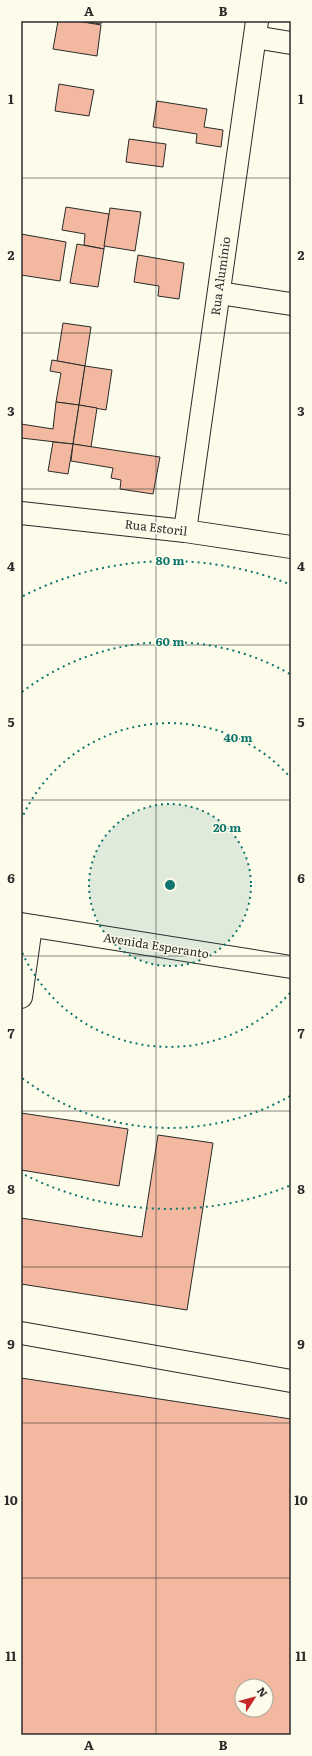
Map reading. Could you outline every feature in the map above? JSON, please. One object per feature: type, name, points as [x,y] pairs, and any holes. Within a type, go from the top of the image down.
[{"type":"street","points":[[256,29],[291,42]]},
{"type":"street","name":"Rua Alumínio","points":[[185,531],[256,29]]},
{"type":"street","points":[[218,293],[291,304]]},
{"type":"street","name":"Rua Estoril","points":[[21,513],[185,531],[291,547]]},
{"type":"street","points":[[21,997],[26,925]]},
{"type":"street","name":"Avenida Esperanto","points":[[26,925],[291,967]]},
{"type":"street","points":[[21,1333],[291,1381]]},
{"type":"building","points":[[58,21],[77,21],[101,25],[97,56],[53,49]]},
{"type":"building","points":[[78,21],[101,21],[101,24]]},
{"type":"building","points":[[59,84],[94,90],[89,116],[55,111]]},
{"type":"building","points":[[157,101],[207,109],[204,127],[223,130],[221,147],[196,143],[197,134],[153,127]]},
{"type":"building","points":[[129,139],[166,144],[163,167],[126,162]]},
{"type":"building","points":[[66,207],[109,214],[104,249],[84,245],[85,234],[62,230]]},
{"type":"building","points":[[110,208],[141,212],[135,251],[104,246]]},
{"type":"building","points":[[21,234],[66,242],[60,281],[21,275]]},
{"type":"building","points":[[77,244],[104,249],[98,287],[70,283]]},
{"type":"building","points":[[138,255],[184,263],[179,299],[158,296],[159,286],[134,282]]},
{"type":"building","points":[[63,323],[91,327],[85,366],[57,361]]},
{"type":"building","points":[[52,360],[85,366],[79,405],[56,402],[61,373],[50,371]]},
{"type":"building","points":[[85,366],[112,370],[106,410],[79,405]]},
{"type":"building","points":[[56,402],[79,405],[73,444],[21,438],[21,424],[53,429]]},
{"type":"building","points":[[79,405],[97,408],[91,447],[73,444]]},
{"type":"building","points":[[53,442],[73,444],[68,474],[48,471]]},
{"type":"building","points":[[73,444],[160,457],[153,494],[120,489],[121,480],[111,478],[113,468],[71,461]]},
{"type":"building","points":[[21,1113],[128,1129],[119,1186],[21,1170]]},
{"type":"building","points":[[158,1135],[213,1143],[187,1310],[21,1284],[21,1218],[142,1237]]},
{"type":"building","points":[[21,1378],[291,1419],[291,1735],[21,1735]]}]
